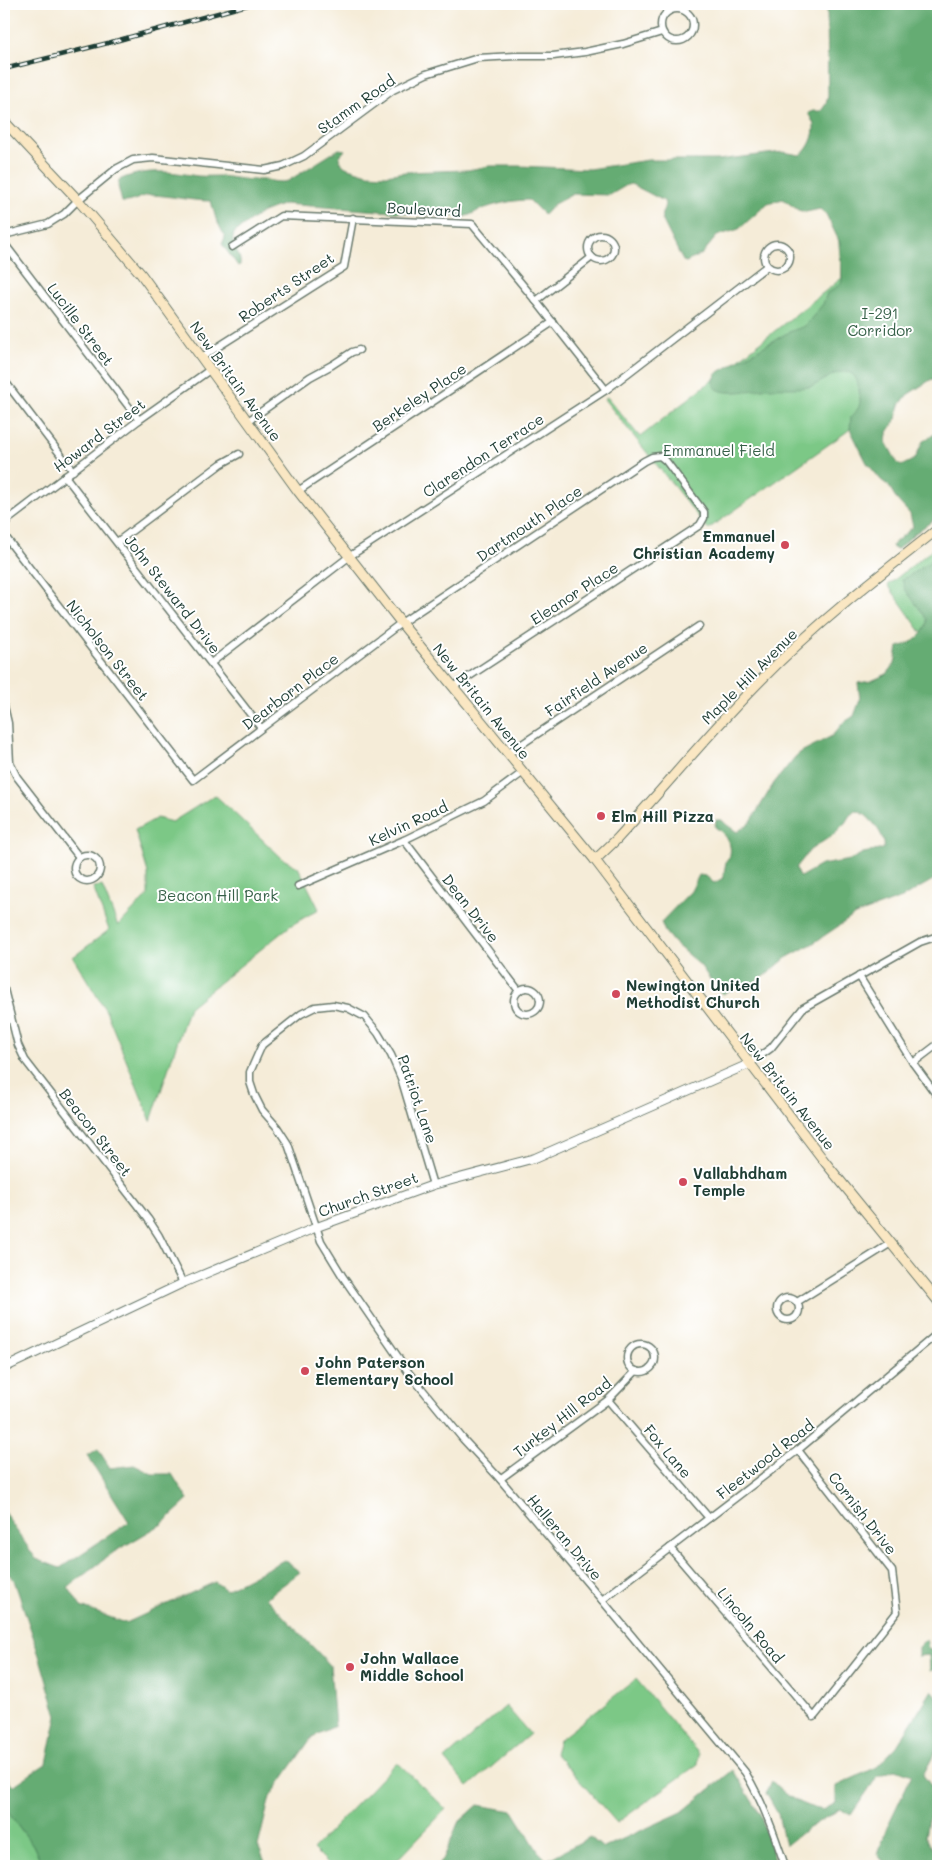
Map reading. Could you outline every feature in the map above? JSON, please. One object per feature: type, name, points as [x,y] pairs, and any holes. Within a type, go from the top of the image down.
[{"type":"main road","name":"New Britain Avenue","points":[[4,121],[78,200],[141,274],[298,491],[401,623],[594,860],[830,1169],[938,1301]]},
{"type":"main road","name":"Maple Hill Avenue","points":[[594,860],[617,840],[743,698],[784,658],[843,606],[938,529]]},
{"type":"street","points":[[670,10],[683,10],[692,18],[692,31],[684,40],[671,40],[662,32],[662,19],[670,10]]},
{"type":"street","name":"Stamm Road","points":[[4,235],[48,224],[64,214],[116,169],[133,160],[153,158],[264,170],[283,166],[304,156],[393,90],[426,74],[478,58],[553,56],[585,52],[623,44],[662,32]]},
{"type":"street","name":"Boulevard","points":[[232,247],[281,216],[472,224],[606,390]]},
{"type":"street","name":"Roberts Street","points":[[202,357],[344,267],[353,218]]},
{"type":"street","points":[[602,235],[612,241],[614,248],[610,258],[599,260],[592,257],[589,250],[592,239],[602,235]]},
{"type":"street","name":"Lucille Street","points":[[4,243],[139,420]]},
{"type":"street","points":[[772,244],[781,245],[788,250],[790,259],[786,266],[779,271],[774,271],[767,266],[763,258],[766,250],[772,244]]},
{"type":"street","points":[[536,301],[592,257]]},
{"type":"street","name":"Clarendon Terrace","points":[[211,663],[350,556],[606,390],[767,266]]},
{"type":"street","name":"Berkeley Place","points":[[298,491],[553,322]]},
{"type":"street","points":[[248,420],[310,377],[352,352],[359,350]]},
{"type":"street","name":"Howard Street","points":[[4,523],[139,420],[210,369]]},
{"type":"street","points":[[4,380],[73,471]]},
{"type":"street","points":[[117,542],[221,464],[239,454]]},
{"type":"street","name":"Dartmouth Place","points":[[401,623],[644,461],[660,456],[671,467]]},
{"type":"street","name":"Eleanor Place","points":[[453,687],[700,525],[704,518],[704,512],[671,467]]},
{"type":"street","name":"John Steward Drive","points":[[65,476],[261,728]]},
{"type":"street","name":"Nicholson Street","points":[[4,536],[193,780]]},
{"type":"street","name":"Dearborn Place","points":[[193,780],[401,623]]},
{"type":"street","name":"Fairfield Avenue","points":[[507,754],[699,626]]},
{"type":"street","points":[[4,706],[8,723],[10,763],[17,778],[79,857]]},
{"type":"street","name":"Kelvin Road","points":[[298,886],[404,840],[484,801],[522,773]]},
{"type":"street","name":"Dean Drive","points":[[404,840],[519,991]]},
{"type":"street","points":[[87,854],[98,860],[100,872],[94,879],[83,880],[76,875],[74,864],[79,857],[87,854]]},
{"type":"street","points":[[749,1064],[771,1048],[803,1008],[920,942],[938,936]]},
{"type":"street","points":[[859,976],[913,1062],[938,1097]]},
{"type":"street","points":[[529,988],[537,992],[540,1004],[536,1011],[523,1014],[516,1009],[514,1000],[519,991],[529,988]]},
{"type":"street","name":"Beacon Street","points":[[4,989],[18,1045],[25,1060],[148,1219],[183,1283]]},
{"type":"street","name":"Patriot Lane","points":[[317,1227],[288,1144],[277,1127],[262,1110],[254,1094],[250,1077],[254,1061],[262,1046],[301,1014],[315,1007],[333,1004],[348,1008],[365,1017],[378,1033],[401,1078],[433,1185]]},
{"type":"street","points":[[913,1062],[938,1044]]},
{"type":"street","name":"Church Street","points":[[4,1368],[183,1283],[317,1227],[433,1185],[535,1158],[749,1064]]},
{"type":"street","name":"Halleran Drive","points":[[317,1227],[321,1241],[343,1277],[406,1370],[463,1439],[500,1479],[745,1772],[758,1793],[770,1821],[785,1866]]},
{"type":"street","points":[[797,1302],[891,1243]]},
{"type":"street","name":"Fleetwood Road","points":[[602,1600],[798,1450],[938,1333]]},
{"type":"street","name":"Turkey Hill Road","points":[[644,1344],[652,1348],[655,1362],[645,1372],[636,1371],[629,1365],[628,1352],[634,1345],[644,1344]]},
{"type":"street","name":"Turkey Hill Road","points":[[500,1479],[608,1400],[636,1371]]},
{"type":"street","name":"Fox Lane","points":[[608,1400],[709,1518]]},
{"type":"street","name":"Cornish Drive","points":[[798,1450],[892,1571],[897,1612],[814,1718]]},
{"type":"street","name":"Lincoln Road","points":[[670,1548],[814,1718]]},
{"type":"green space","points":[[827,4],[938,4],[938,391],[936,382],[932,379],[907,395],[900,405],[896,419],[887,434],[886,442],[901,466],[915,459],[923,441],[938,432],[938,517],[914,534],[898,549],[893,548],[892,545],[913,527],[910,514],[897,500],[889,486],[881,480],[867,463],[850,429],[851,417],[860,402],[858,384],[853,374],[847,372],[837,373],[809,387],[799,388],[771,388],[733,392],[716,388],[714,383],[717,373],[789,332],[805,326],[823,304],[827,293],[842,282],[840,243],[826,214],[820,209],[806,212],[798,210],[783,199],[768,203],[739,229],[717,236],[702,254],[686,262],[683,261],[662,219],[664,201],[631,184],[610,195],[573,194],[554,204],[544,215],[529,200],[498,204],[461,217],[284,204],[261,213],[234,233],[233,243],[240,261],[238,266],[222,244],[225,237],[216,219],[211,201],[152,195],[122,202],[118,186],[119,180],[128,176],[164,172],[284,182],[339,149],[345,150],[339,157],[344,166],[368,174],[386,175],[405,172],[468,170],[489,166],[589,169],[648,160],[718,160],[783,152],[800,155],[809,146],[814,133],[814,125],[808,113],[821,111],[826,104],[828,96]]},
{"type":"green space","name":"I-291 Corridor","points":[[938,4],[881,405],[845,433],[708,529],[604,399],[607,397],[640,437],[842,278],[828,120]]},
{"type":"green space","points":[[938,545],[938,656],[888,585]]},
{"type":"green space","points":[[938,555],[938,877],[902,898],[855,915],[812,944],[786,958],[765,976],[751,984],[736,987],[723,994],[717,989],[700,965],[674,943],[665,932],[661,922],[691,891],[699,875],[706,876],[714,883],[723,878],[730,848],[728,840],[715,827],[716,820],[722,820],[737,832],[750,823],[774,783],[795,757],[832,736],[843,723],[854,716],[860,700],[858,683],[871,681],[887,674],[895,664],[898,647],[913,641],[922,634],[927,619],[905,589],[902,580]],"holes":[[[856,811],[860,812],[875,825],[884,843],[884,848],[863,853],[850,860],[821,865],[800,877],[796,868],[810,850],[833,835],[850,815]]]},
{"type":"green space","name":"Beacon Hill Park","points":[[215,795],[283,859],[298,867],[319,909],[290,926],[189,1007],[151,1121],[106,1011],[73,957],[109,930],[93,887],[102,886],[118,926],[148,895],[148,873],[135,830],[157,818],[172,822]]},
{"type":"green space","points":[[98,1449],[110,1468],[134,1465],[152,1474],[172,1474],[188,1500],[162,1524],[114,1552],[68,1587],[81,1607],[126,1623],[215,1582],[226,1590],[284,1560],[300,1572],[266,1598],[330,1665],[335,1726],[312,1737],[270,1797],[258,1846],[267,1866],[43,1866],[33,1845],[4,1807],[4,1773],[13,1786],[47,1763],[57,1716],[14,1580],[4,1569],[4,1512],[36,1559],[60,1568],[129,1522],[87,1455]]},
{"type":"green space","points":[[926,1639],[928,1648],[938,1652],[938,1668],[930,1671],[929,1655],[918,1656],[918,1647]]},
{"type":"green space","points":[[636,1679],[699,1754],[698,1764],[617,1823],[555,1753],[559,1740]]},
{"type":"green space","points":[[932,1690],[938,1697],[938,1747],[923,1775],[932,1787],[935,1807],[928,1820],[925,1836],[938,1857],[938,1866],[887,1866],[878,1855],[887,1827],[912,1775],[896,1769],[877,1777],[851,1815],[840,1809],[805,1830],[785,1846],[778,1814],[766,1793],[772,1781],[783,1792],[808,1806],[823,1810],[836,1803],[836,1786],[877,1767],[897,1746]]},
{"type":"green space","points":[[506,1706],[530,1734],[468,1787],[445,1759]]},
{"type":"green space","points":[[397,1762],[446,1809],[391,1866],[330,1866],[313,1849]]},
{"type":"green space","points":[[733,1770],[760,1814],[777,1866],[437,1866],[444,1858],[458,1823],[478,1805],[513,1811],[538,1851],[547,1860],[590,1837],[603,1848],[682,1812]]},
{"type":"green space","points":[[4,1807],[33,1845],[43,1866],[4,1866]]},
{"type":"railway","points":[[4,69],[251,4]]},
{"type":"place","name":"Emmanuel Christian Academy","points":[[785,545]]},
{"type":"place","name":"Elm Hill Pizza","points":[[601,816]]},
{"type":"place","name":"Newington United Methodist Church","points":[[616,994]]},
{"type":"place","name":"Vallabhdham Temple","points":[[683,1182]]},
{"type":"place","name":"John Paterson Elementary School","points":[[305,1371]]},
{"type":"place","name":"John Wallace Middle School","points":[[350,1667]]},
{"type":"park label","name":"Emmanuel Field","points":[[719,450]]}]
